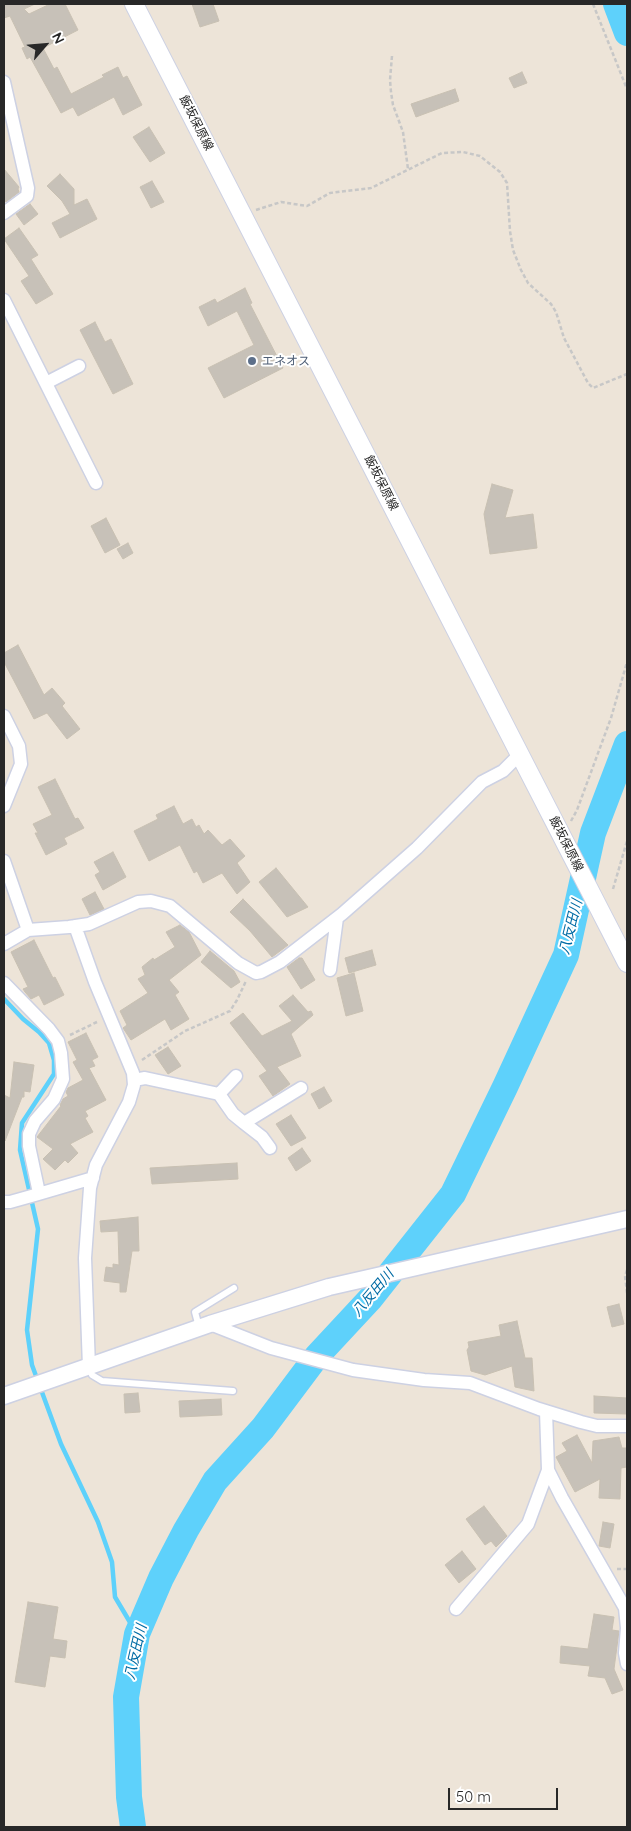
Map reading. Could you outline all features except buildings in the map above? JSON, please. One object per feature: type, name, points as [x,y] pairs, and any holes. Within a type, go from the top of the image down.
[{"type":"main road","name":"飯坂保原線","points":[[134,4],[627,963]]},
{"type":"street","points":[[4,82],[28,188],[27,196],[4,213]]},
{"type":"street","points":[[4,300],[96,483]]},
{"type":"street","points":[[46,383],[79,366]]},
{"type":"street","points":[[4,716],[20,746],[21,764],[4,806]]},
{"type":"street","points":[[4,944],[28,930],[75,926],[102,919],[138,902],[161,902],[170,906],[238,963],[250,971],[261,972],[276,965],[337,918],[417,848],[482,782],[503,771],[520,754]]},
{"type":"street","points":[[4,861],[28,930]]},
{"type":"street","points":[[330,970],[337,918]]},
{"type":"street","points":[[75,926],[134,1080],[129,1102],[96,1165],[90,1188],[85,1258],[89,1367]]},
{"type":"street","points":[[4,984],[49,1029],[58,1041],[61,1052],[63,1079],[54,1099],[35,1120],[29,1134],[28,1146],[33,1195]]},
{"type":"street","points":[[219,1094],[236,1076]]},
{"type":"street","points":[[134,1080],[145,1078],[219,1094],[233,1114],[262,1137],[270,1148]]},
{"type":"street","points":[[244,1123],[302,1088]]},
{"type":"street","points":[[4,1202],[92,1178]]},
{"type":"street","points":[[4,1396],[205,1326],[328,1287],[627,1219]]},
{"type":"street","points":[[205,1326],[271,1348],[353,1370],[424,1380],[470,1383],[546,1411],[597,1426],[627,1426]]},
{"type":"street","points":[[456,1609],[528,1524],[548,1470],[546,1411]]},
{"type":"street","points":[[548,1470],[625,1608],[627,1628],[625,1653],[627,1664]]},
{"type":"lane","points":[[205,1326],[195,1312],[234,1288]]},
{"type":"lane","points":[[89,1367],[92,1375],[102,1381],[233,1391]]},
{"type":"path","points":[[593,4],[627,89]]},
{"type":"path","points":[[392,56],[391,92],[393,105],[403,132],[408,170]]},
{"type":"path","points":[[242,215],[281,202],[307,206],[330,193],[371,188],[442,153],[463,152],[480,156],[500,172],[507,183],[509,196],[508,214],[512,240],[521,270],[528,283],[551,304],[556,312],[564,338],[588,383],[593,388],[627,374]]},
{"type":"path","points":[[562,837],[577,810],[611,718],[627,662]]},
{"type":"path","points":[[613,889],[627,841]]},
{"type":"path","points":[[130,1066],[150,1056],[185,1031],[230,1011],[250,971]]},
{"type":"path","points":[[58,1041],[110,1016]]},
{"type":"path","points":[[627,1270],[625,1276],[627,1293]]},
{"type":"waterway","name":"八反田川","points":[[616,4],[627,33]]},
{"type":"waterway","name":"八反田川","points":[[133,1827],[129,1797],[126,1697],[137,1634],[161,1578],[186,1530],[215,1481],[263,1428],[317,1356],[370,1299],[453,1194],[566,955],[593,833],[627,744]]},
{"type":"waterway","points":[[4,999],[49,1043],[54,1060],[54,1074],[22,1123],[20,1150],[38,1229],[27,1330],[32,1365],[61,1444],[98,1522],[112,1562],[115,1597],[137,1634]]},
{"type":"place","name":"エネオス","points":[[252,361]]}]
